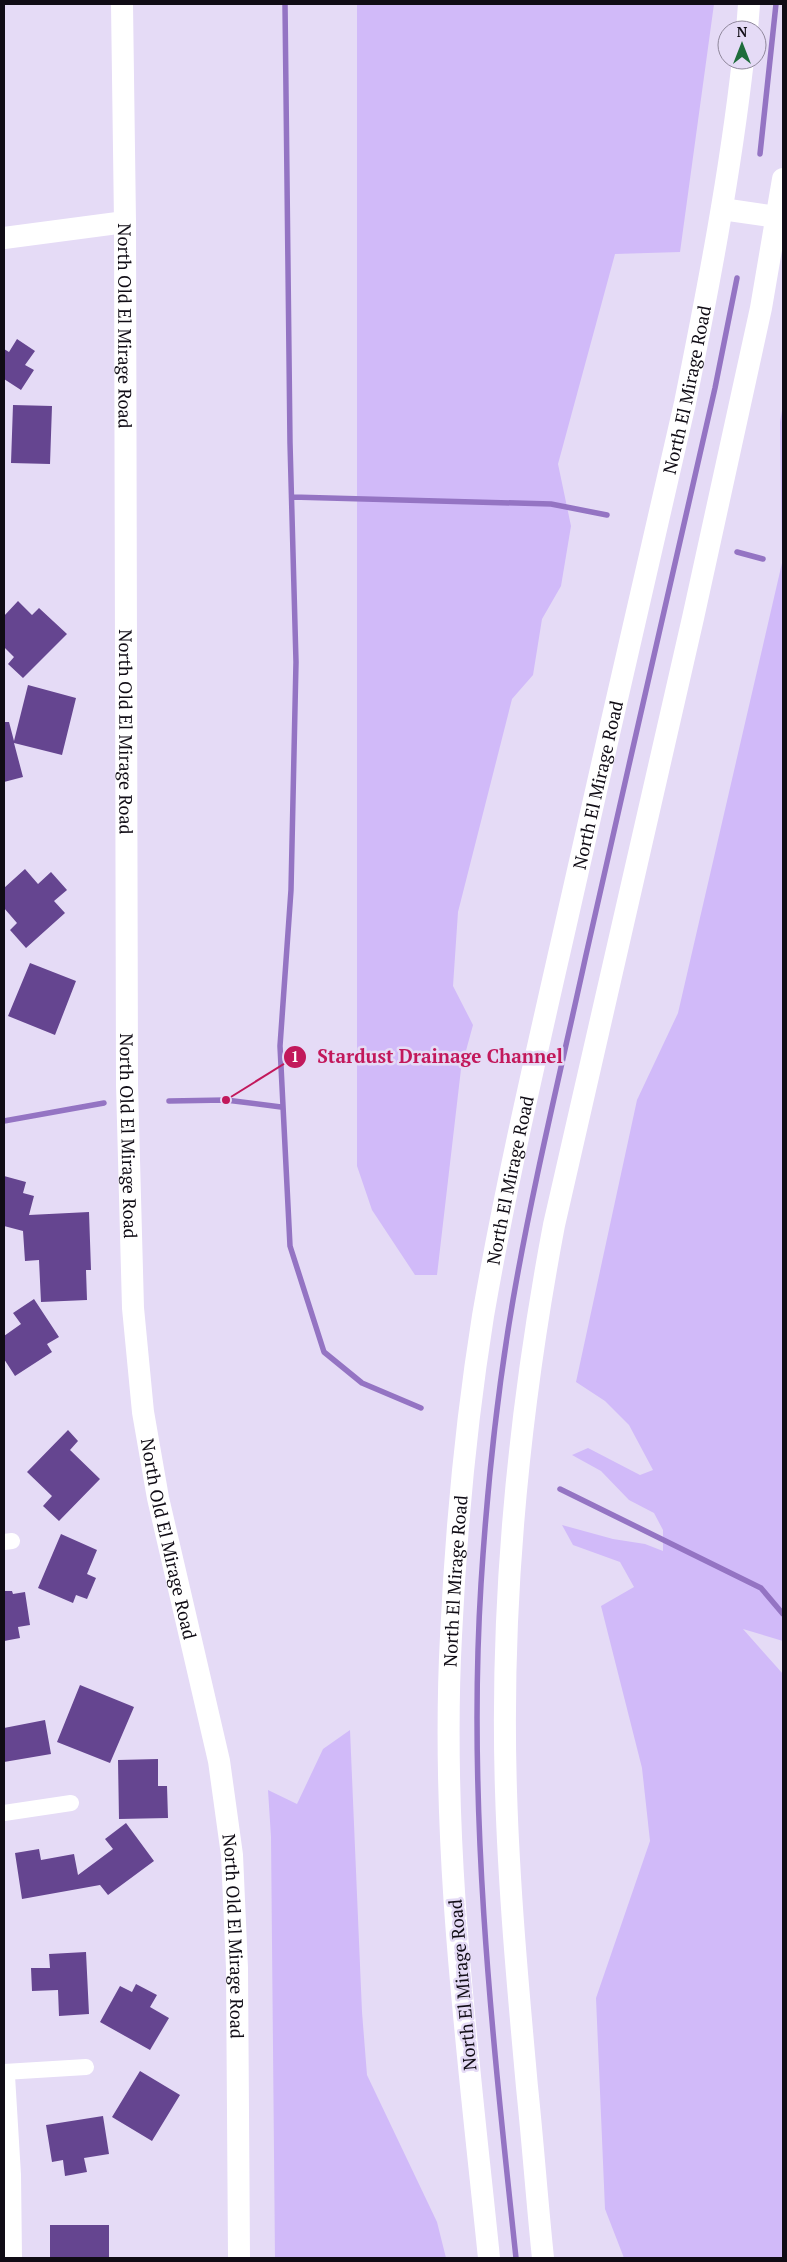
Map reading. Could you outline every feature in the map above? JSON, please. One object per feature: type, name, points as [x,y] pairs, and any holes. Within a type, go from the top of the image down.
[{"type":"main road","name":"North Old El Mirage Road","points":[[122,4],[125,222],[127,1114],[133,1308],[144,1412],[158,1498],[219,1761],[232,1855],[237,1968],[239,2258]]},
{"type":"main road","points":[[748,20],[749,4]]},
{"type":"main road","name":"North El Mirage Road","points":[[489,2258],[459,1962],[452,1862],[449,1723],[450,1639],[463,1478],[477,1356],[502,1209],[516,1141],[685,402],[722,209],[742,70]]},
{"type":"main road","points":[[543,2258],[514,1953],[506,1808],[506,1669],[515,1515],[525,1410],[554,1225],[694,618],[761,308],[783,179]]},
{"type":"main road","points":[[722,209],[777,217]]},
{"type":"main road","points":[[4,238],[125,222]]},
{"type":"main road","points":[[4,2076],[10,2175],[11,2258]]},
{"type":"street","points":[[4,1813],[71,1803]]},
{"type":"street","points":[[4,2072],[86,2067]]},
{"type":"shaded area","points":[[357,4],[714,4],[680,252],[615,254],[558,464],[571,526],[561,586],[542,619],[533,675],[512,699],[458,912],[453,986],[473,1025],[461,1069],[437,1275],[415,1275],[372,1210],[357,1166]]},
{"type":"shaded area","points":[[783,405],[783,1641],[743,1629],[783,1674],[783,2258],[624,2258],[605,2209],[596,1998],[650,1841],[642,1768],[601,1606],[634,1587],[620,1562],[573,1545],[562,1525],[613,1539],[645,1544],[663,1551],[663,1530],[654,1513],[629,1500],[601,1471],[572,1455],[588,1448],[640,1475],[653,1470],[629,1425],[605,1401],[576,1382],[637,1100],[678,1013],[782,563],[780,422]]},
{"type":"shaded area","points":[[350,1730],[362,2012],[367,2075],[437,2222],[446,2258],[275,2258],[271,1837],[268,1790],[297,1804],[323,1749]]},
{"type":"building","points":[[17,339],[35,351],[25,365],[34,370],[21,390],[4,379],[4,349],[9,352]]},
{"type":"building","points":[[13,405],[52,406],[50,464],[11,463]]},
{"type":"building","points":[[18,601],[32,615],[39,608],[67,634],[23,678],[8,664],[14,657],[4,647],[4,616]]},
{"type":"building","points":[[28,685],[76,698],[62,755],[14,743],[23,777],[4,782],[4,722],[9,722],[14,741]]},
{"type":"building","points":[[25,869],[38,884],[51,872],[67,890],[54,901],[65,913],[26,948],[10,930],[17,923],[4,908],[4,888]]},
{"type":"building","points":[[30,963],[76,981],[55,1035],[8,1016]]},
{"type":"building","points":[[4,1176],[26,1182],[23,1193],[34,1196],[29,1215],[89,1212],[91,1270],[86,1270],[87,1300],[41,1302],[39,1260],[25,1261],[23,1231],[4,1226]]},
{"type":"building","points":[[34,1299],[59,1337],[47,1344],[52,1352],[15,1376],[4,1359],[4,1336],[21,1324],[13,1313]]},
{"type":"building","points":[[68,1430],[78,1441],[70,1450],[100,1479],[59,1521],[43,1506],[52,1496],[27,1472]]},
{"type":"building","points":[[61,1534],[97,1550],[87,1574],[96,1578],[87,1599],[76,1595],[73,1603],[38,1588]]},
{"type":"building","points":[[4,1591],[12,1591],[13,1594],[25,1592],[30,1625],[18,1627],[20,1638],[4,1641]]},
{"type":"building","points":[[80,1685],[134,1707],[110,1763],[57,1742]]},
{"type":"building","points":[[45,1720],[51,1754],[4,1762],[4,1728]]},
{"type":"building","points":[[158,1759],[158,1786],[167,1786],[168,1818],[119,1819],[118,1760]]},
{"type":"building","points":[[126,1823],[154,1861],[108,1895],[100,1885],[22,1899],[15,1853],[39,1849],[41,1860],[74,1854],[78,1875],[113,1849],[105,1839]]},
{"type":"building","points":[[86,1952],[89,2014],[59,2016],[58,1990],[32,1991],[31,1968],[50,1968],[49,1954]]},
{"type":"building","points":[[136,1984],[157,1995],[150,2007],[169,2018],[150,2050],[100,2022],[120,1986],[132,1992]]},
{"type":"building","points":[[140,2071],[180,2095],[152,2141],[112,2117]]},
{"type":"building","points":[[103,2116],[109,2154],[84,2158],[87,2172],[65,2176],[63,2160],[52,2162],[46,2125]]},
{"type":"building","points":[[50,2225],[109,2225],[109,2258],[50,2258]]},
{"type":"waterway","points":[[285,4],[290,443],[296,662],[291,890],[280,1046],[290,1246],[324,1352],[362,1383],[421,1408]]},
{"type":"waterway","points":[[760,154],[776,4]]},
{"type":"waterway","points":[[516,2258],[498,2090],[484,1921],[477,1753],[481,1584],[493,1441],[513,1300],[538,1170],[715,388],[737,278]]},
{"type":"waterway","points":[[292,497],[551,504],[607,515]]},
{"type":"waterway","points":[[737,552],[763,559]]},
{"type":"waterway","points":[[169,1101],[226,1100],[281,1107]]},
{"type":"waterway","points":[[4,1121],[104,1103]]},
{"type":"waterway","points":[[560,1489],[761,1588],[783,1614]]},
{"type":"place","name":"Stardust Drainage Channel","points":[[226,1100]]}]
